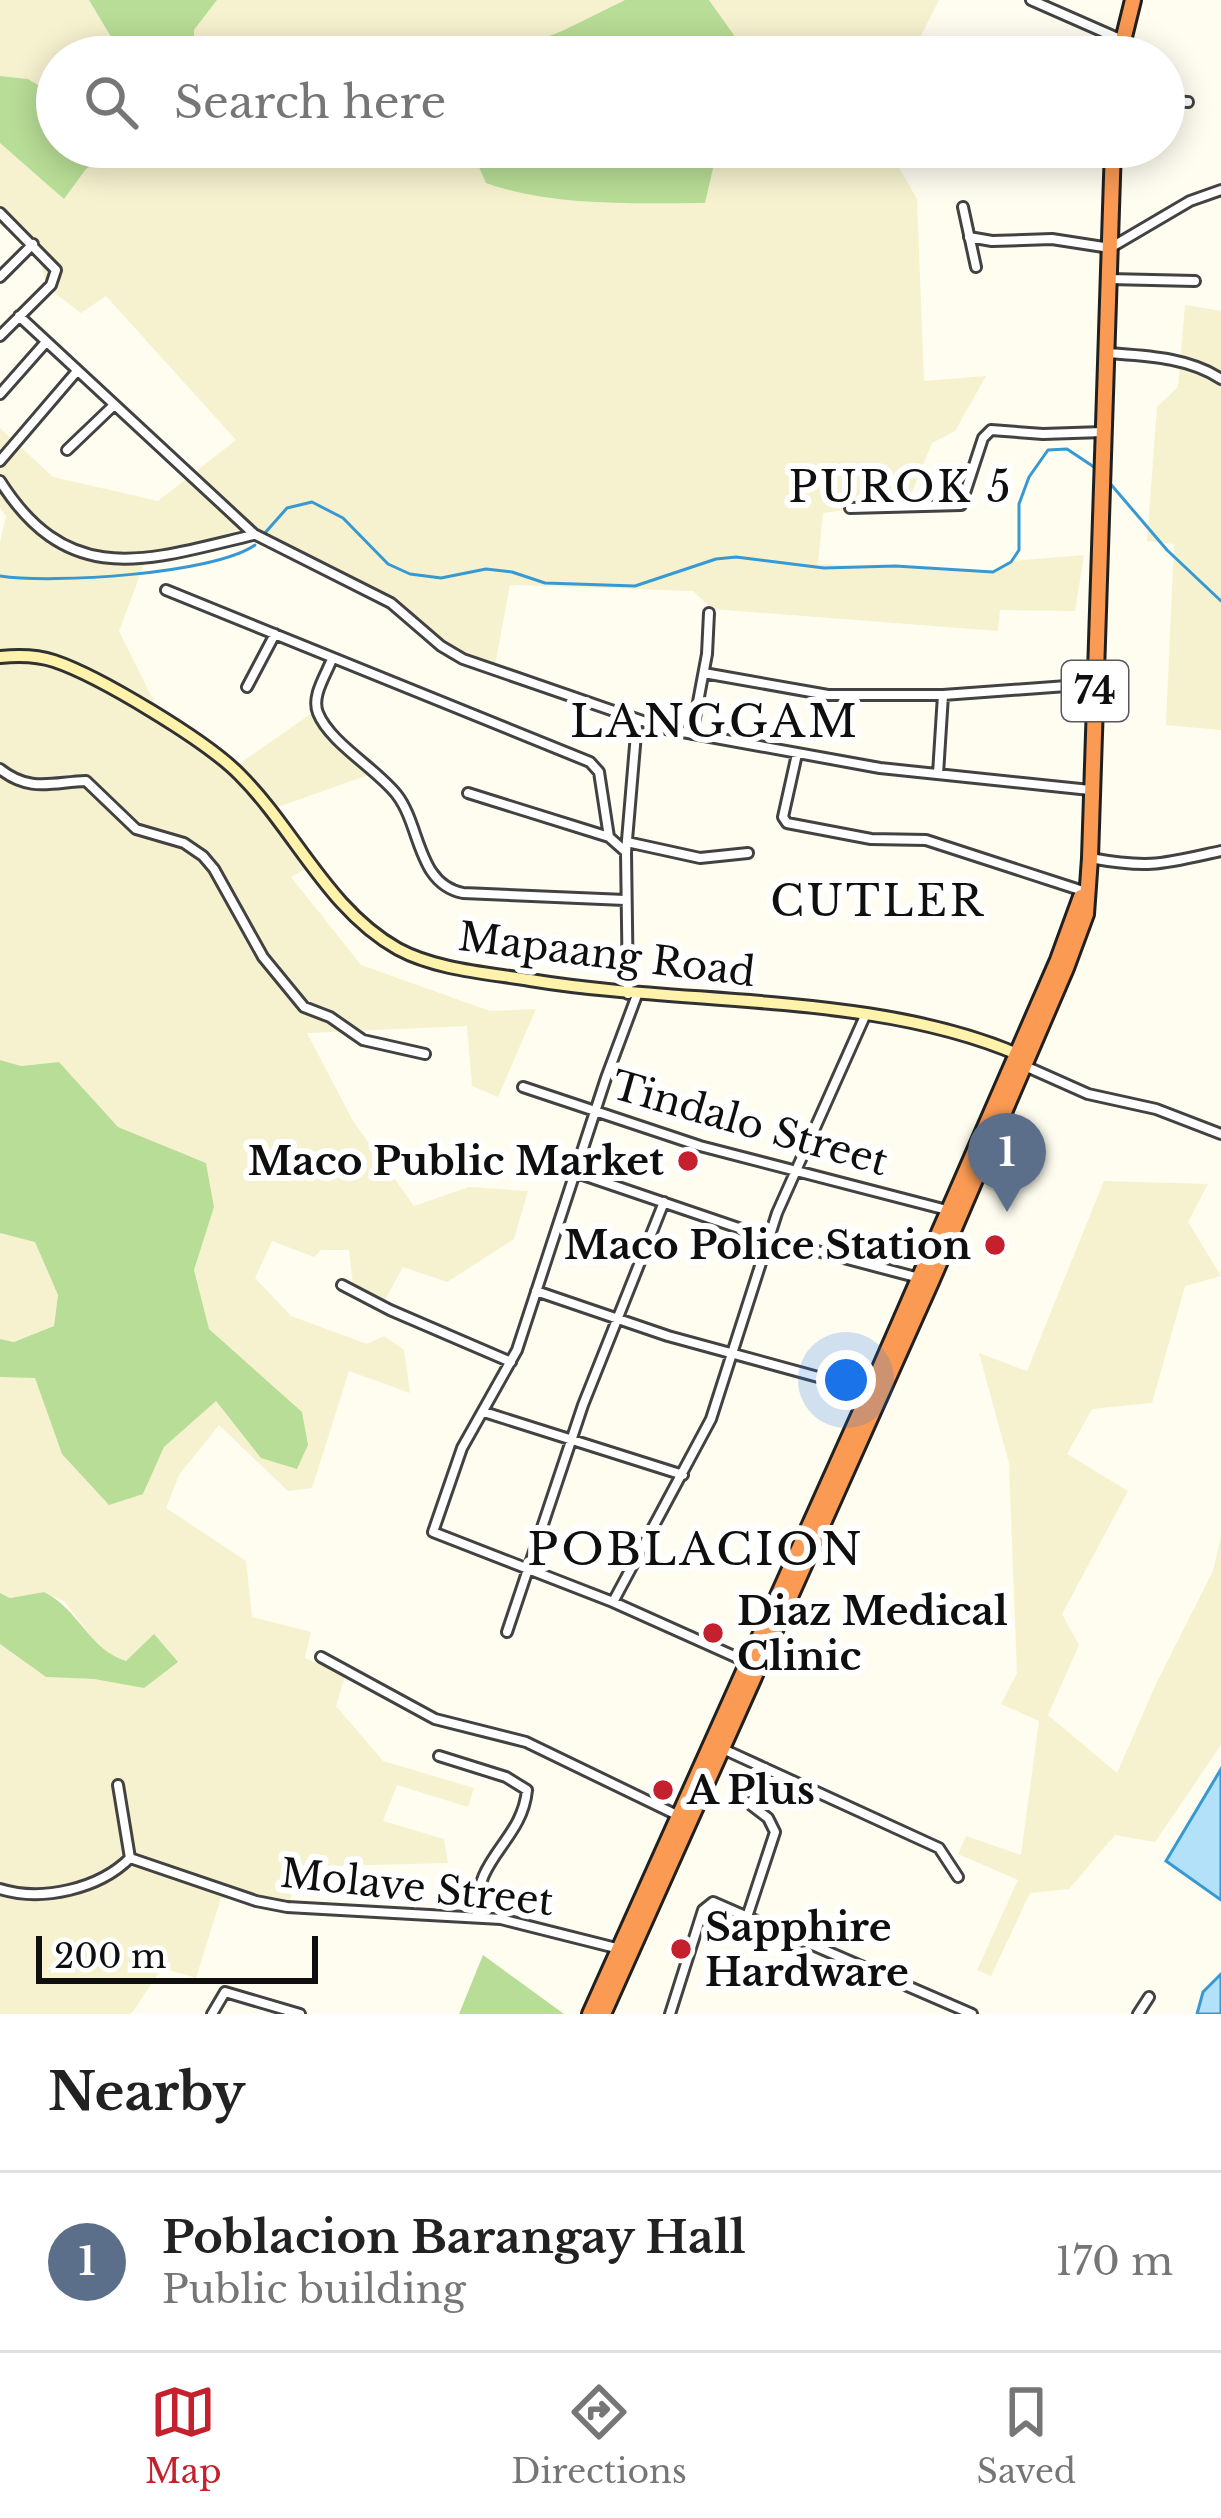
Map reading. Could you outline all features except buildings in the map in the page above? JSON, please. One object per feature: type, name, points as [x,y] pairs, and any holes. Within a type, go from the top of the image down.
[{"type":"highway","points":[[1123,36],[1133,0]]},
{"type":"highway","name":"74","points":[[590,2014],[685,1818],[1082,929],[1090,858],[1112,168]]},
{"type":"highway","name":"74","points":[[685,1818],[723,1749],[753,1664]]},
{"type":"highway","name":"74","points":[[603,2014],[625,1950]]},
{"type":"street","points":[[1031,0],[1113,36]]},
{"type":"street","points":[[969,237],[1052,239],[1110,248],[1190,201],[1221,190]]},
{"type":"street","points":[[963,207],[976,267]]},
{"type":"street","points":[[0,336],[56,274],[53,264],[1,215]]},
{"type":"street","points":[[0,277],[33,244]]},
{"type":"street","points":[[1109,279],[1195,281]]},
{"type":"street","points":[[19,316],[254,534],[391,603],[451,653],[637,722],[692,734],[938,774],[1092,790]]},
{"type":"street","points":[[0,394],[46,342]]},
{"type":"street","points":[[1107,352],[1163,358],[1202,368],[1221,379]]},
{"type":"street","points":[[0,461],[77,371]]},
{"type":"street","points":[[67,450],[113,406]]},
{"type":"street","points":[[850,508],[961,505],[983,438],[991,430],[1105,432]]},
{"type":"street","points":[[0,481],[43,534],[115,560],[165,557],[254,534]]},
{"type":"street","points":[[166,590],[590,762],[599,772],[608,837]]},
{"type":"street","points":[[692,734],[709,613]]},
{"type":"street","points":[[247,687],[275,634]]},
{"type":"street","name":"Mapaang Road","points":[[0,657],[37,657],[76,670],[224,761],[254,791],[351,914],[403,951],[492,974],[633,994],[865,1016],[955,1032],[1020,1060]]},
{"type":"street","points":[[332,659],[317,694],[316,711],[397,794],[425,860],[444,886],[463,893],[625,900]]},
{"type":"street","points":[[704,673],[828,695],[944,694],[1095,683]]},
{"type":"street","points":[[938,774],[944,694]]},
{"type":"street","points":[[637,722],[625,900],[633,994],[512,1362],[457,1459],[433,1532],[531,1568],[753,1664]]},
{"type":"street","points":[[797,754],[784,806],[788,823],[871,839],[926,840],[1085,886]]},
{"type":"street","points":[[0,770],[29,785],[86,781],[136,829],[193,849],[214,868],[263,957],[304,1007],[331,1017],[363,1040],[425,1054]]},
{"type":"street","points":[[468,793],[608,837],[626,847],[700,858],[748,853]]},
{"type":"street","points":[[1090,858],[1167,865],[1221,851]]},
{"type":"street","points":[[613,1602],[718,1402],[768,1238],[865,1016]]},
{"type":"street","points":[[1020,1060],[1104,1099],[1143,1105],[1221,1134]]},
{"type":"street","name":"Tindalo Street","points":[[523,1088],[673,1138],[954,1212]]},
{"type":"street","points":[[574,1172],[768,1238],[925,1280]]},
{"type":"street","points":[[507,1632],[598,1366],[664,1202]]},
{"type":"street","points":[[342,1285],[512,1362]]},
{"type":"street","points":[[536,1291],[875,1392]]},
{"type":"street","points":[[484,1412],[683,1475]]},
{"type":"street","points":[[321,1657],[435,1719],[526,1742],[685,1818]]},
{"type":"street","points":[[723,1749],[939,1848],[958,1877]]},
{"type":"street","points":[[439,1756],[506,1777],[527,1790],[522,1813],[477,1885],[477,1916]]},
{"type":"street","points":[[747,1917],[776,1832],[768,1818],[751,1805],[764,1768]]},
{"type":"street","points":[[0,1889],[44,1893],[78,1886],[110,1875],[130,1858],[118,1786]]},
{"type":"street","name":"Molave Street","points":[[130,1858],[256,1901],[477,1916],[526,1923],[625,1950]]},
{"type":"street","points":[[670,2014],[707,1904],[715,1903],[972,2014]]},
{"type":"street","points":[[212,2014],[225,1992],[300,2014]]},
{"type":"street","points":[[1138,2014],[1149,1996]]},
{"type":"shaded area","points":[[0,0],[89,0],[110,36],[36,36],[36,84],[0,76]]},
{"type":"shaded area","points":[[217,0],[625,0],[549,36],[194,36]]},
{"type":"shaded area","points":[[709,0],[939,0],[921,36],[735,36]]},
{"type":"shaded area","points":[[0,143],[64,198],[87,168],[479,168],[486,183],[705,202],[713,168],[899,168],[917,199],[924,381],[986,376],[955,431],[932,443],[908,502],[823,513],[818,564],[991,572],[1014,561],[1084,555],[1075,611],[1000,610],[998,631],[712,609],[693,591],[510,585],[494,670],[449,660],[402,610],[238,530],[145,562],[119,631],[169,732],[229,771],[315,711],[377,772],[263,812],[308,867],[291,877],[361,965],[490,1011],[536,1009],[498,1097],[472,1086],[467,1026],[307,1033],[353,1121],[414,1206],[469,1187],[528,1191],[514,1239],[447,1282],[403,1267],[381,1307],[354,1293],[349,1250],[321,1250],[314,1257],[272,1241],[255,1278],[291,1316],[367,1344],[384,1336],[404,1350],[410,1393],[349,1371],[312,1488],[288,1491],[219,1425],[179,1475],[166,1508],[246,1561],[252,1617],[311,1632],[305,1658],[345,1676],[336,1706],[383,1761],[474,1788],[468,1807],[397,1785],[383,1821],[444,1839],[448,1863],[296,1867],[290,1904],[221,1898],[196,1978],[162,1968],[131,2014],[0,2014],[0,1644],[46,1677],[144,1688],[126,1661],[104,1654],[65,1602],[44,1592],[10,1598],[0,1593],[0,1377],[35,1377],[62,1454],[143,1494],[164,1447],[216,1400],[302,1412],[209,1330],[194,1270],[214,1207],[206,1163],[118,1127],[59,1062],[21,1066],[0,1060],[0,543],[6,516],[0,508],[0,428],[53,477],[158,501],[236,440],[106,296],[81,313],[48,288],[36,250],[0,225]]},
{"type":"shaded area","points":[[1185,305],[1221,311],[1221,730],[1166,725],[1174,544],[1147,541],[1157,407],[1178,387]]},
{"type":"shaded area","points":[[1104,1181],[1208,1184],[1188,1222],[1221,1276],[1185,1286],[1152,1403],[1092,1409],[1067,1454],[1128,1491],[1062,1614],[1079,1645],[1048,1715],[1117,1773],[1213,1571],[1221,1537],[1221,1745],[1155,1842],[1115,1835],[1069,1889],[1030,1893],[991,1976],[977,1970],[1018,1880],[958,1854],[966,1836],[1021,1855],[1039,1721],[1001,1704],[1017,1673],[1009,1463],[979,1353],[1027,1371]]},
{"type":"shaded area","points":[[0,1233],[35,1241],[58,1295],[54,1326],[14,1342],[0,1339]]},
{"type":"green space","points":[[89,0],[217,0],[194,36],[110,36]]},
{"type":"green space","points":[[625,0],[709,0],[735,36],[549,36]]},
{"type":"green space","points":[[0,76],[28,79],[36,84],[36,168],[87,168],[64,199],[0,143]]},
{"type":"green space","points":[[479,168],[713,168],[705,203],[566,200],[486,183]]},
{"type":"green space","points":[[0,1060],[21,1066],[59,1062],[118,1127],[206,1163],[214,1207],[194,1270],[209,1329],[302,1412],[308,1445],[297,1469],[261,1458],[216,1401],[164,1447],[143,1494],[109,1505],[62,1454],[35,1378],[0,1377],[0,1339],[14,1342],[54,1326],[58,1295],[35,1242],[0,1233]]},
{"type":"green space","points":[[1000,1151],[1021,1159],[1006,1196],[985,1188]]},
{"type":"green space","points":[[44,1592],[113,1656],[126,1661],[154,1634],[178,1662],[144,1688],[46,1677],[0,1644],[0,1593],[10,1598]]},
{"type":"green space","points":[[483,1955],[564,2014],[459,2014]]},
{"type":"water","points":[[1221,1769],[1221,1900],[1166,1861]]},
{"type":"water","points":[[1221,1974],[1221,2014],[1197,2014],[1203,1992]]},
{"type":"waterway","points":[[264,534],[287,508],[312,502],[343,518],[388,564],[410,574],[441,578],[486,569],[545,583],[635,586],[736,557],[824,568],[895,566],[993,572],[1011,562],[1019,550],[1019,504],[1029,477],[1048,450],[1067,449],[1097,469]]},
{"type":"waterway","points":[[1108,481],[1167,550],[1221,601]]},
{"type":"waterway","points":[[0,576],[56,579],[170,570],[234,555],[255,545]]},
{"type":"place","name":"Maco Public Market","points":[[688,1161]]},
{"type":"place","name":"Poblacion Barangay Hall","points":[[1007,1212]]},
{"type":"place","name":"Maco Police Station","points":[[995,1245]]},
{"type":"place","name":"Diaz Medical Clinic","points":[[713,1633]]},
{"type":"place","name":"A Plus","points":[[663,1790]]},
{"type":"place","name":"Sapphire Hardware","points":[[681,1949]]},
{"type":"district","name":"PUROK 5","points":[[901,487]]},
{"type":"district","name":"LANGGAM","points":[[715,721]]},
{"type":"district","name":"CUTLER","points":[[878,901]]},
{"type":"district","name":"POBLACION","points":[[696,1549]]}]
